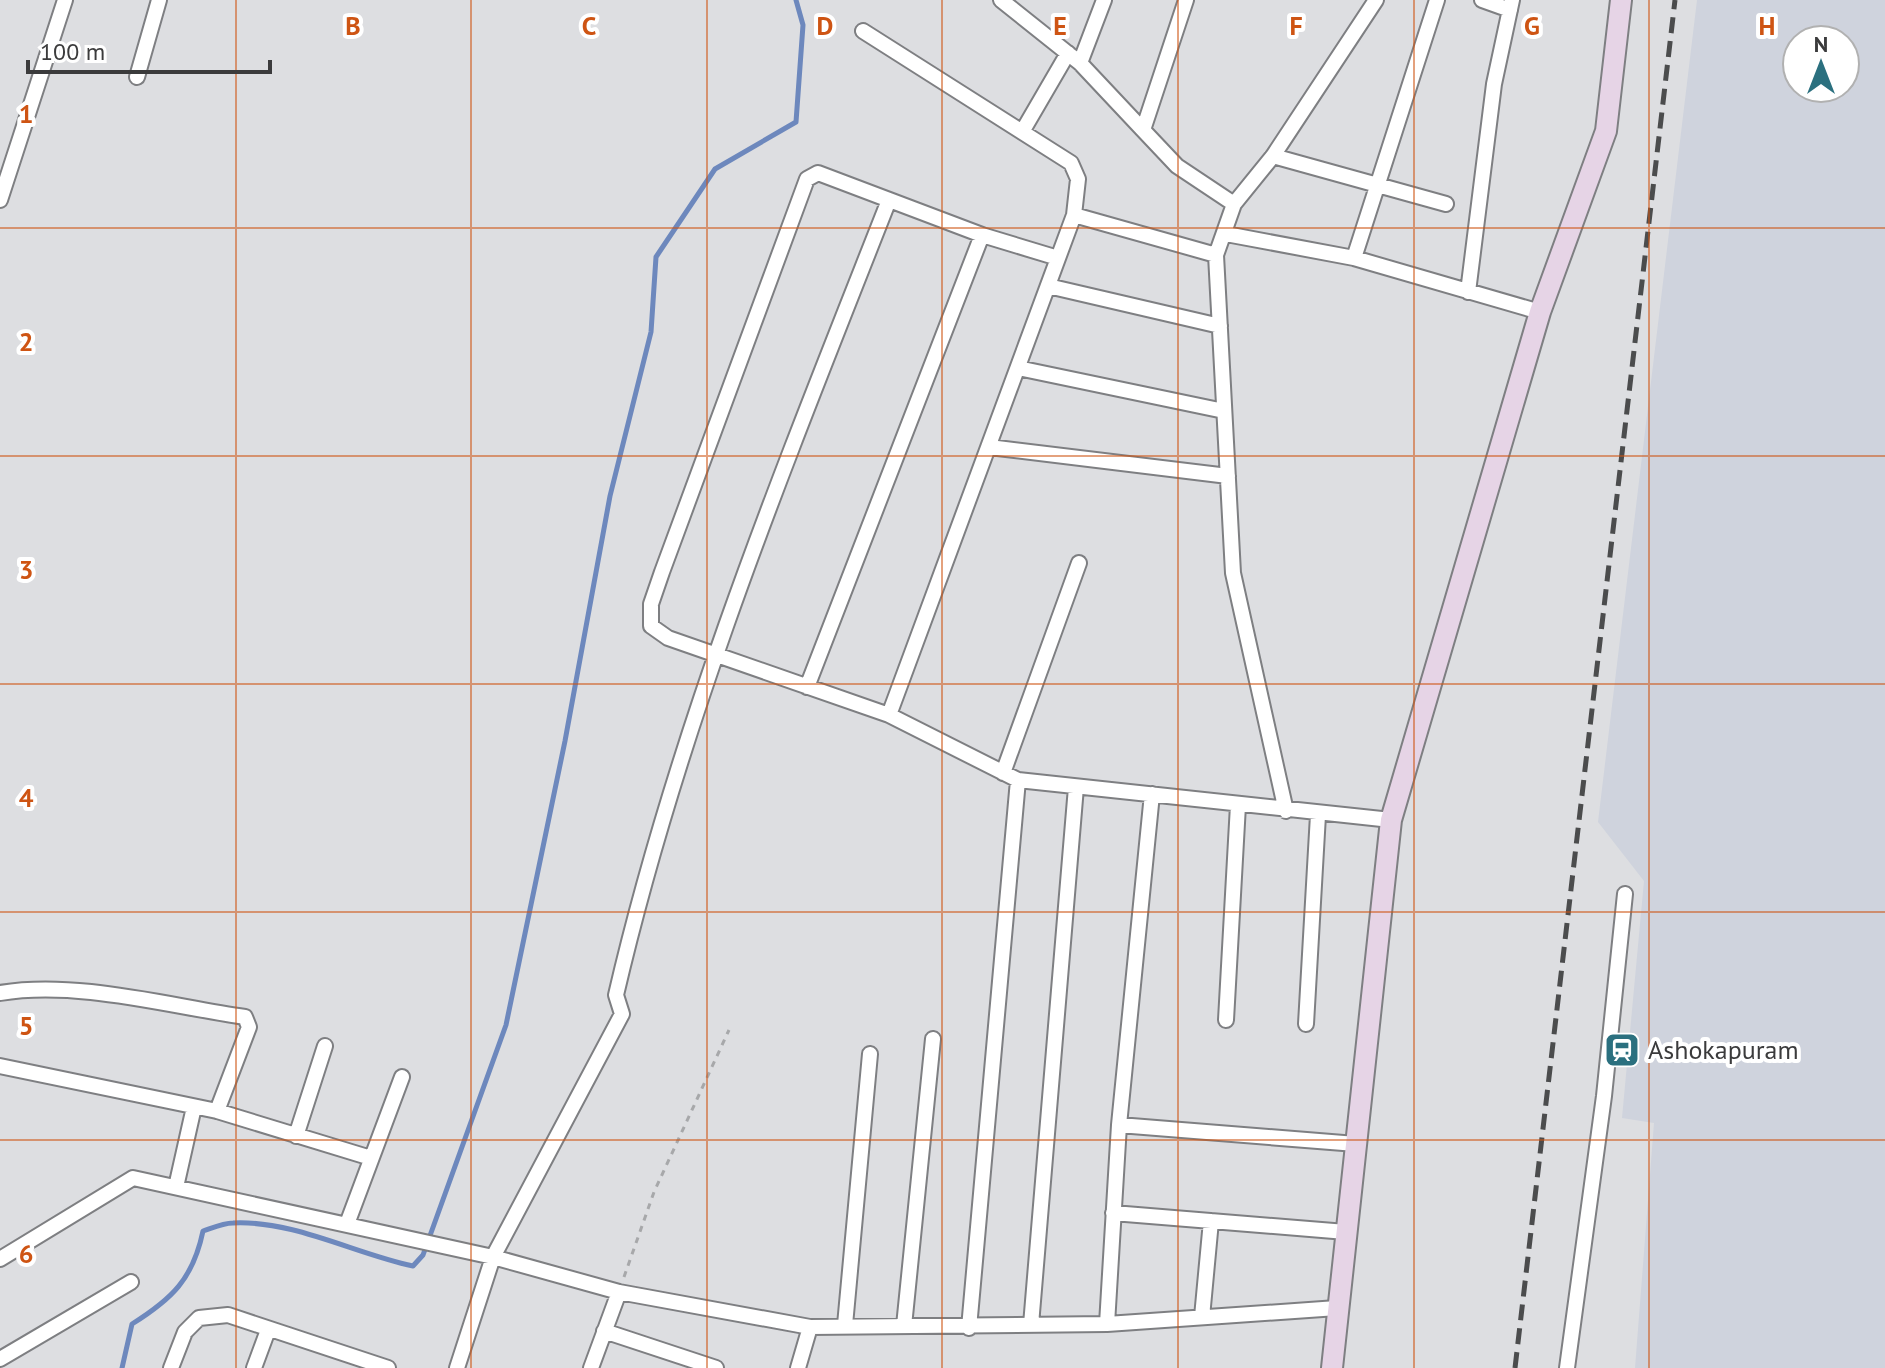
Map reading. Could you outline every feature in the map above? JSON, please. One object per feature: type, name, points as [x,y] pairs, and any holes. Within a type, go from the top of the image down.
[{"type":"street","points":[[0,200],[65,0]]},
{"type":"street","points":[[137,77],[159,0]]},
{"type":"street","points":[[1001,0],[1080,63],[1177,166],[1234,204]]},
{"type":"street","points":[[1080,63],[1104,0]]},
{"type":"street","points":[[1143,130],[1186,0]]},
{"type":"street","points":[[1286,811],[1233,573],[1216,255],[1226,234],[1234,204],[1273,156],[1376,0]]},
{"type":"street","points":[[1354,258],[1437,0]]},
{"type":"street","points":[[1468,292],[1494,84],[1511,5],[1482,0]]},
{"type":"street","points":[[1332,1368],[1391,820],[1540,312],[1606,131],[1621,0]]},
{"type":"street","points":[[863,31],[1078,170],[1074,215],[889,715]]},
{"type":"street","points":[[1022,132],[1068,53]]},
{"type":"street","points":[[1273,156],[1446,204]]},
{"type":"street","points":[[1058,258],[982,235],[818,173],[807,179],[651,604],[651,626],[668,638],[889,715],[1018,780],[1318,815],[1391,820]]},
{"type":"street","points":[[457,1368],[493,1257],[622,1014],[616,995],[645,870],[715,654],[740,578],[889,200]]},
{"type":"street","points":[[1074,215],[1216,255]]},
{"type":"street","points":[[1226,234],[1354,258],[1540,312]]},
{"type":"street","points":[[807,687],[982,235]]},
{"type":"street","points":[[1048,286],[1220,326]]},
{"type":"street","points":[[1018,368],[1224,411]]},
{"type":"street","points":[[989,447],[1228,476]]},
{"type":"street","points":[[1003,773],[1079,563]]},
{"type":"street","points":[[969,1328],[1018,780]]},
{"type":"street","points":[[1031,1325],[1076,787]]},
{"type":"street","points":[[1107,1324],[1119,1125],[1152,794]]},
{"type":"street","points":[[1226,1020],[1238,805]]},
{"type":"street","points":[[1306,1024],[1318,815]]},
{"type":"street","points":[[1567,1368],[1604,1096],[1625,894]]},
{"type":"street","points":[[0,993],[29,988],[85,993],[245,1017],[249,1027],[217,1111]]},
{"type":"street","points":[[904,1326],[933,1039]]},
{"type":"street","points":[[296,1136],[325,1046]]},
{"type":"street","points":[[845,1325],[870,1054]]},
{"type":"street","points":[[0,1066],[217,1111],[371,1158]]},
{"type":"street","points":[[347,1224],[402,1077]]},
{"type":"street","points":[[176,1187],[194,1107]]},
{"type":"street","points":[[1119,1125],[1356,1144]]},
{"type":"street","points":[[0,1259],[133,1178],[493,1257],[619,1292],[810,1327],[969,1328],[1107,1324],[1337,1308]]},
{"type":"street","points":[[1113,1213],[1346,1232]]},
{"type":"street","points":[[1202,1317],[1211,1221]]},
{"type":"street","points":[[0,1359],[131,1282]]},
{"type":"street","points":[[591,1368],[619,1292]]},
{"type":"street","points":[[171,1368],[185,1332],[199,1318],[228,1315],[348,1362],[388,1368]]},
{"type":"street","points":[[798,1368],[810,1327]]},
{"type":"street","points":[[254,1368],[268,1330]]},
{"type":"street","points":[[604,1331],[716,1368]]},
{"type":"path","points":[[619,1292],[654,1192],[729,1030]]},
{"type":"shaded area","points":[[1697,0],[1885,0],[1885,1368],[1635,1368],[1654,1123],[1622,1118],[1644,881],[1598,822]]},
{"type":"waterway","points":[[122,1368],[132,1324],[159,1306],[179,1286],[193,1262],[203,1231],[229,1223],[256,1223],[301,1232],[413,1266],[423,1255],[506,1025],[565,741],[610,496],[651,332],[656,257],[715,169],[796,122],[803,25],[796,0]]},
{"type":"railway","points":[[1515,1368],[1675,0]]},
{"type":"place","name":"Ashokapuram","points":[[1622,1050]]}]
